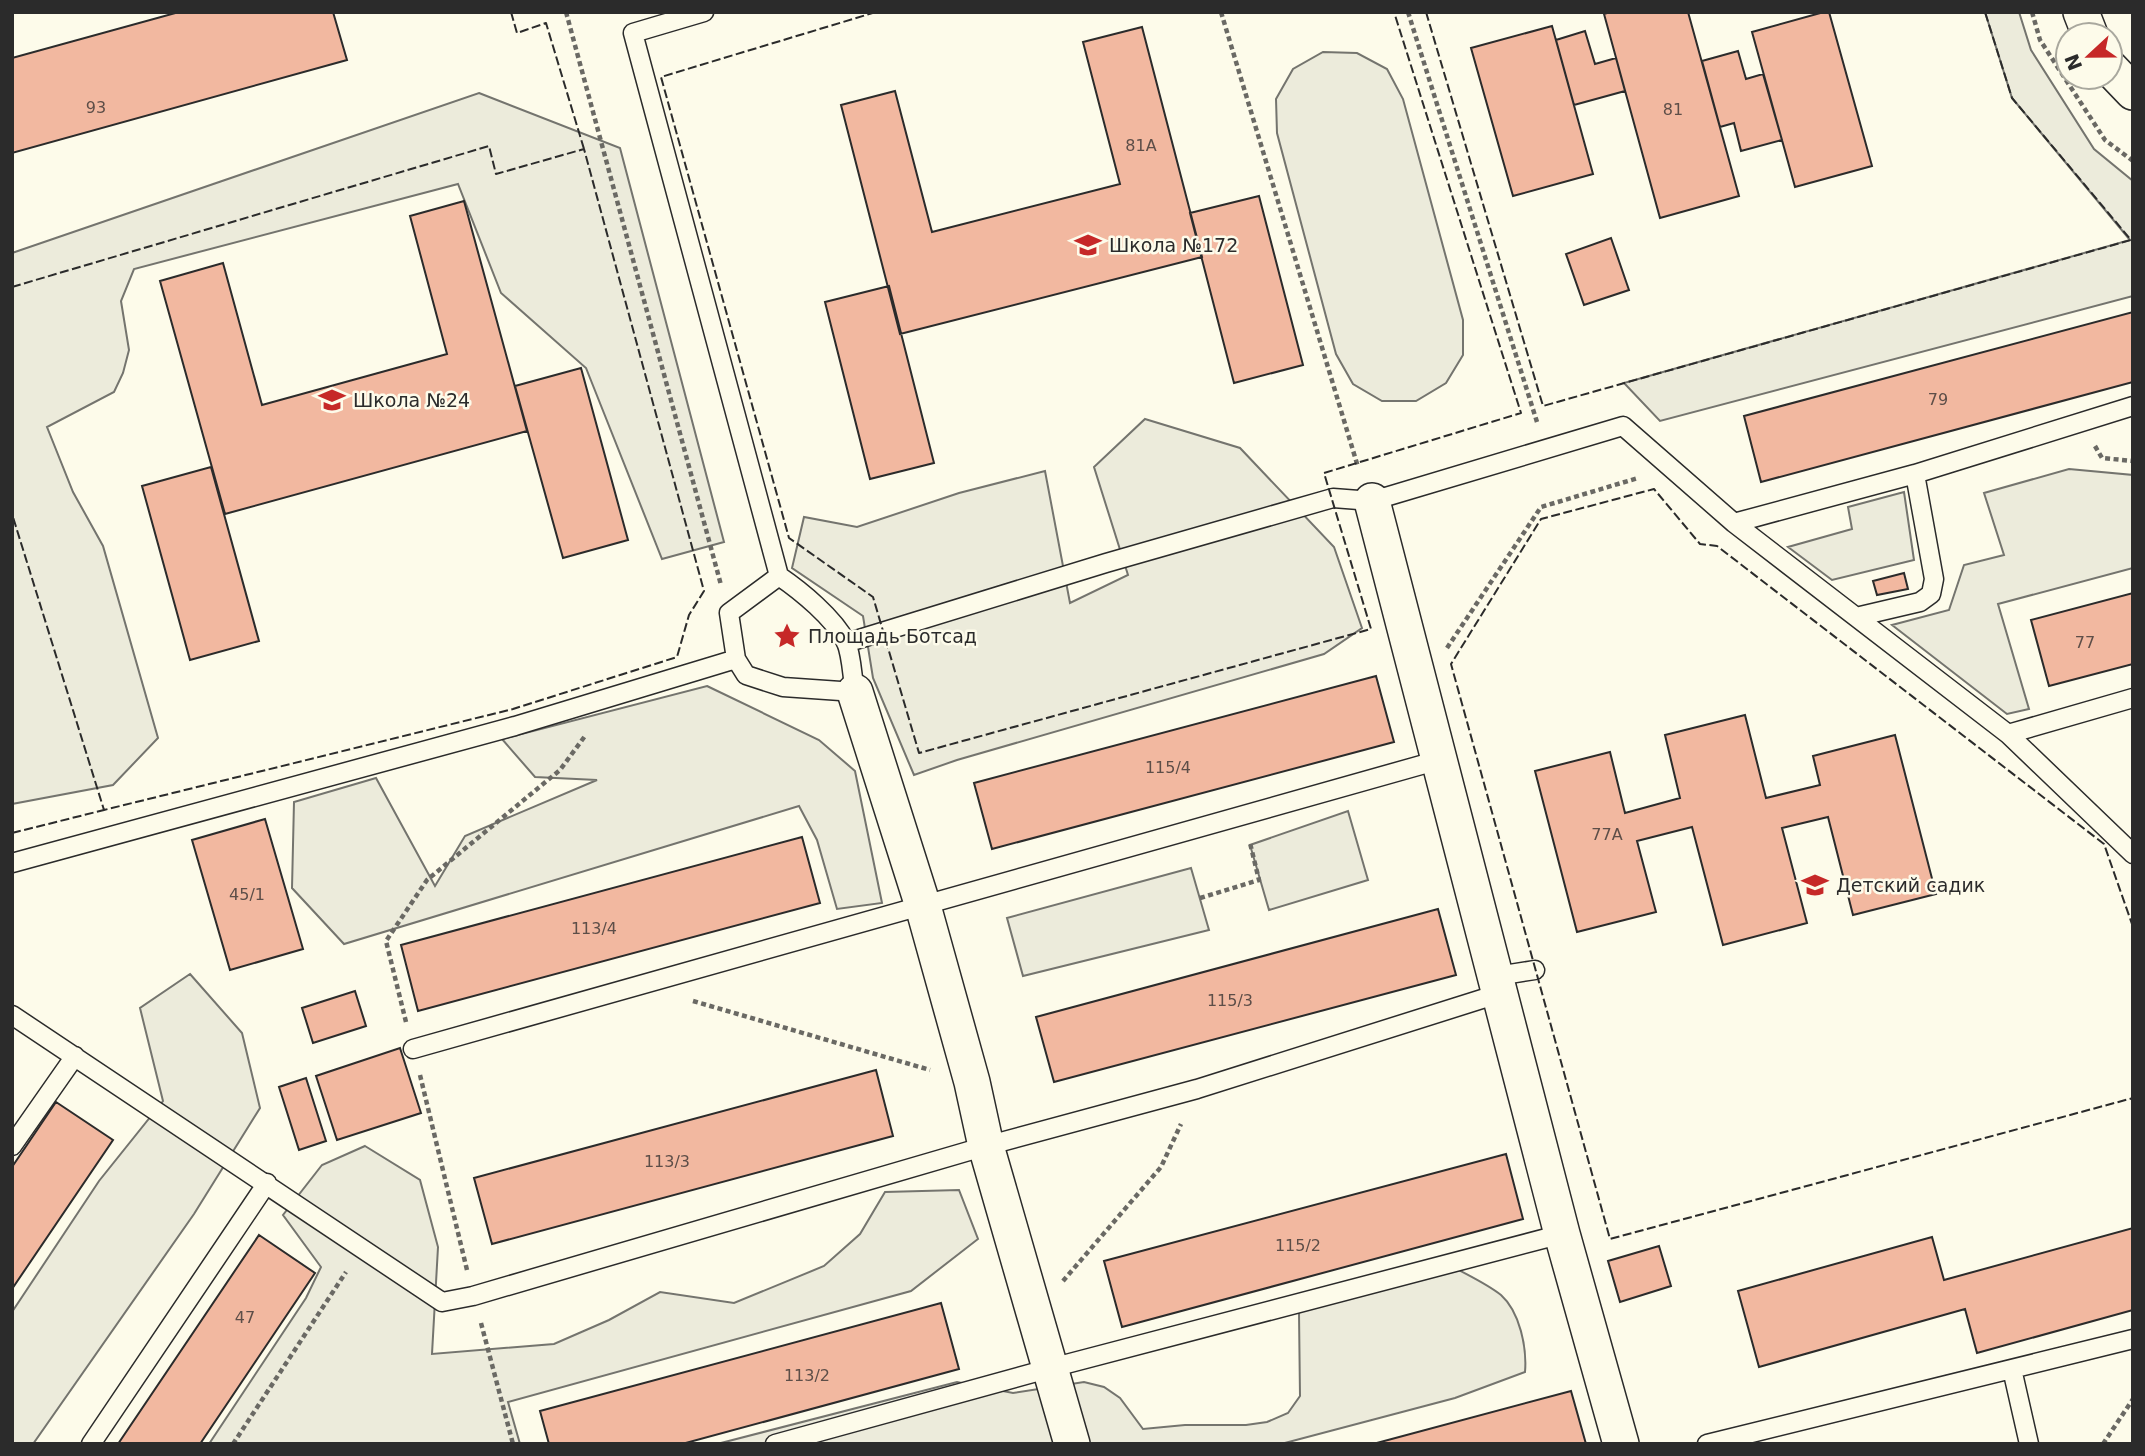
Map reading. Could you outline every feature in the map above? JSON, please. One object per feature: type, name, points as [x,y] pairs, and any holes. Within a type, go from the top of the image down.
[{"type":"street","points":[[1372,501],[1562,1234],[1621,1444]]},
{"type":"street","points":[[855,692],[923,906],[972,1082],[986,1146],[1072,1444]]},
{"type":"lane","points":[[704,12],[633,33],[779,576],[801,591],[846,643],[855,692],[783,687],[746,675],[736,659],[729,612],[779,576]]},
{"type":"lane","points":[[1734,523],[1915,474],[2133,406]]},
{"type":"lane","points":[[846,643],[1106,563],[1333,498],[1372,501],[1623,426],[1734,523],[2008,734],[2133,854]]},
{"type":"lane","points":[[1856,617],[1920,602],[1930,594],[1934,579],[1915,474]]},
{"type":"lane","points":[[12,863],[527,723],[736,659]]},
{"type":"lane","points":[[2008,734],[2133,698]]},
{"type":"lane","points":[[413,1049],[1439,760]]},
{"type":"lane","points":[[12,1015],[442,1302],[473,1296],[986,1146],[1197,1089],[1535,970]]},
{"type":"lane","points":[[12,1146],[75,1056]]},
{"type":"lane","points":[[91,1444],[267,1183]]},
{"type":"lane","points":[[775,1444],[1051,1368],[1562,1234]]},
{"type":"lane","points":[[1707,1444],[2133,1339]]},
{"type":"lane","points":[[2012,1369],[2029,1444]]},
{"type":"path","points":[[566,12],[729,612]]},
{"type":"path","points":[[1221,12],[1356,464],[1372,501]]},
{"type":"path","points":[[1408,12],[1546,449]]},
{"type":"path","points":[[2032,12],[2040,40],[2105,141],[2133,161]]},
{"type":"path","points":[[1445,652],[1541,507],[1671,468]]},
{"type":"path","points":[[1200,898],[1259,880],[1243,816]]},
{"type":"path","points":[[692,1001],[972,1082]]},
{"type":"path","points":[[1035,1313],[1161,1167],[1197,1089]]},
{"type":"path","points":[[233,1444],[362,1249]]},
{"type":"path","points":[[2103,1444],[2133,1399]]},
{"type":"shaded area","points":[[1985,12],[2019,12],[2031,50],[2054,86],[2054,91],[2057,91],[2094,149],[2133,181],[2133,296],[1660,421],[1624,383],[2130,240],[2012,98]]},
{"type":"shaded area","points":[[1323,52],[1357,53],[1387,69],[1403,99],[1463,320],[1463,355],[1446,383],[1416,401],[1382,401],[1353,384],[1336,354],[1277,133],[1276,99],[1293,69]]},
{"type":"shaded area","points":[[479,93],[620,148],[724,542],[662,559],[586,368],[501,293],[458,184],[134,269],[121,301],[129,350],[114,392],[47,427],[73,492],[103,546],[158,738],[113,785],[12,804],[12,253]]},
{"type":"shaded area","points":[[1145,419],[1240,448],[1334,547],[1362,628],[1324,654],[957,760],[914,775],[873,678],[863,616],[792,568],[804,517],[857,527],[959,493],[1045,471],[1070,603],[1128,575],[1094,467]]},
{"type":"shaded area","points":[[2069,469],[2133,475],[2133,568],[1998,604],[2029,709],[2007,714],[1892,625],[1949,610],[1964,565],[2004,555],[1984,493]]},
{"type":"shaded area","points":[[1904,492],[1914,560],[1832,580],[1788,547],[1852,529],[1848,507]]},
{"type":"shaded area","points":[[707,686],[819,740],[855,771],[882,903],[837,909],[817,840],[799,806],[344,944],[292,888],[294,802],[376,778],[435,886],[465,836],[597,780],[535,777],[502,739]]},
{"type":"shaded area","points":[[1348,811],[1368,880],[1269,910],[1250,845]]},
{"type":"shaded area","points":[[1191,868],[1209,930],[1023,976],[1007,918]]},
{"type":"shaded area","points":[[190,974],[242,1033],[260,1108],[194,1214],[33,1444],[12,1444],[12,1312],[99,1181],[163,1101],[140,1008]]},
{"type":"shaded area","points":[[365,1146],[420,1180],[438,1247],[432,1354],[554,1344],[609,1320],[660,1292],[734,1303],[824,1266],[860,1234],[885,1192],[959,1190],[978,1239],[911,1291],[508,1402],[520,1444],[209,1444],[306,1298],[321,1267],[283,1215],[322,1165]]},
{"type":"shaded area","points":[[1448,1264],[1489,1286],[1508,1302],[1521,1331],[1525,1372],[1455,1398],[1281,1444],[717,1444],[957,1382],[1013,1393],[1084,1382],[1104,1387],[1120,1398],[1143,1429],[1267,1422],[1288,1413],[1300,1396],[1299,1313],[1315,1300]]},
{"type":"building","points":[[179,12],[333,12],[347,60],[12,153],[12,58]]},
{"type":"building","points":[[1688,12],[1739,196],[1660,218],[1604,14]]},
{"type":"building","points":[[1829,12],[1872,166],[1795,187],[1752,32]]},
{"type":"building","points":[[1552,26],[1593,174],[1513,196],[1471,48]]},
{"type":"building","points":[[1142,27],[1202,257],[900,334],[841,105],[895,91],[932,232],[1120,184],[1083,42]]},
{"type":"building","points":[[1585,31],[1595,64],[1616,58],[1625,91],[1574,105],[1556,40]]},
{"type":"building","points":[[1738,51],[1746,79],[1763,74],[1782,140],[1741,151],[1734,123],[1720,127],[1702,61]]},
{"type":"building","points":[[1259,196],[1303,365],[1234,383],[1190,213]]},
{"type":"building","points":[[464,201],[527,431],[225,514],[160,281],[223,263],[262,405],[447,354],[410,216]]},
{"type":"building","points":[[1611,238],[1629,290],[1584,305],[1566,254]]},
{"type":"building","points":[[889,286],[934,463],[870,479],[825,302]]},
{"type":"building","points":[[2133,312],[2133,382],[1761,482],[1744,416]]},
{"type":"building","points":[[581,368],[628,540],[563,558],[515,386]]},
{"type":"building","points":[[211,467],[259,641],[190,660],[142,486]]},
{"type":"building","points":[[1904,573],[1908,589],[1877,595],[1873,581]]},
{"type":"building","points":[[2133,593],[2133,664],[2049,686],[2031,620]]},
{"type":"building","points":[[1376,676],[1394,742],[992,849],[974,783]]},
{"type":"building","points":[[1745,715],[1766,798],[1820,785],[1813,756],[1895,735],[1936,894],[1853,915],[1828,817],[1782,828],[1807,923],[1723,945],[1692,827],[1637,841],[1656,912],[1577,932],[1535,771],[1610,752],[1625,813],[1680,798],[1665,735]]},
{"type":"building","points":[[265,819],[303,949],[230,970],[192,840]]},
{"type":"building","points":[[802,837],[820,903],[418,1011],[401,945]]},
{"type":"building","points":[[1438,909],[1456,975],[1054,1082],[1036,1017]]},
{"type":"building","points":[[355,991],[366,1026],[313,1043],[302,1008]]},
{"type":"building","points":[[400,1048],[421,1113],[337,1140],[316,1076]]},
{"type":"building","points":[[876,1070],[893,1136],[492,1244],[474,1178]]},
{"type":"building","points":[[306,1078],[326,1141],[299,1150],[279,1087]]},
{"type":"building","points":[[56,1102],[113,1140],[12,1289],[12,1167]]},
{"type":"building","points":[[1506,1154],[1523,1219],[1122,1327],[1104,1261]]},
{"type":"building","points":[[2133,1228],[2133,1310],[1977,1353],[1965,1309],[1759,1367],[1738,1291],[1932,1237],[1944,1280]]},
{"type":"building","points":[[259,1235],[315,1273],[200,1444],[118,1444]]},
{"type":"building","points":[[1659,1246],[1671,1286],[1620,1302],[1608,1261]]},
{"type":"building","points":[[941,1303],[959,1369],[682,1444],[549,1444],[540,1411]]},
{"type":"building","points":[[1571,1391],[1586,1444],[1373,1444]]},
{"type":"fence","points":[[511,12],[517,33],[546,23],[584,149]]},
{"type":"fence","points":[[876,12],[661,77],[789,538],[873,597],[919,753],[1371,629],[1324,473],[1521,413],[1394,12]]},
{"type":"fence","points":[[1426,12],[1543,406],[2131,240],[2012,98],[1985,12]]},
{"type":"fence","points":[[12,287],[489,146],[496,174],[584,149],[704,591],[689,615],[677,657],[513,709],[104,810],[12,514]]},
{"type":"fence","points":[[2133,927],[2104,844],[1717,546],[1700,544],[1654,489],[1541,519],[1451,664],[1610,1239],[2133,1098]]},
{"type":"fence","points":[[12,833],[104,810],[103,808]]},
{"type":"place","name":"Школа №172","points":[[1088,245]]},
{"type":"place","name":"Школа №24","points":[[332,400]]},
{"type":"place","name":"Площадь Ботсад","points":[[787,636]]},
{"type":"place","name":"Детский садик","points":[[1815,885]]}]
